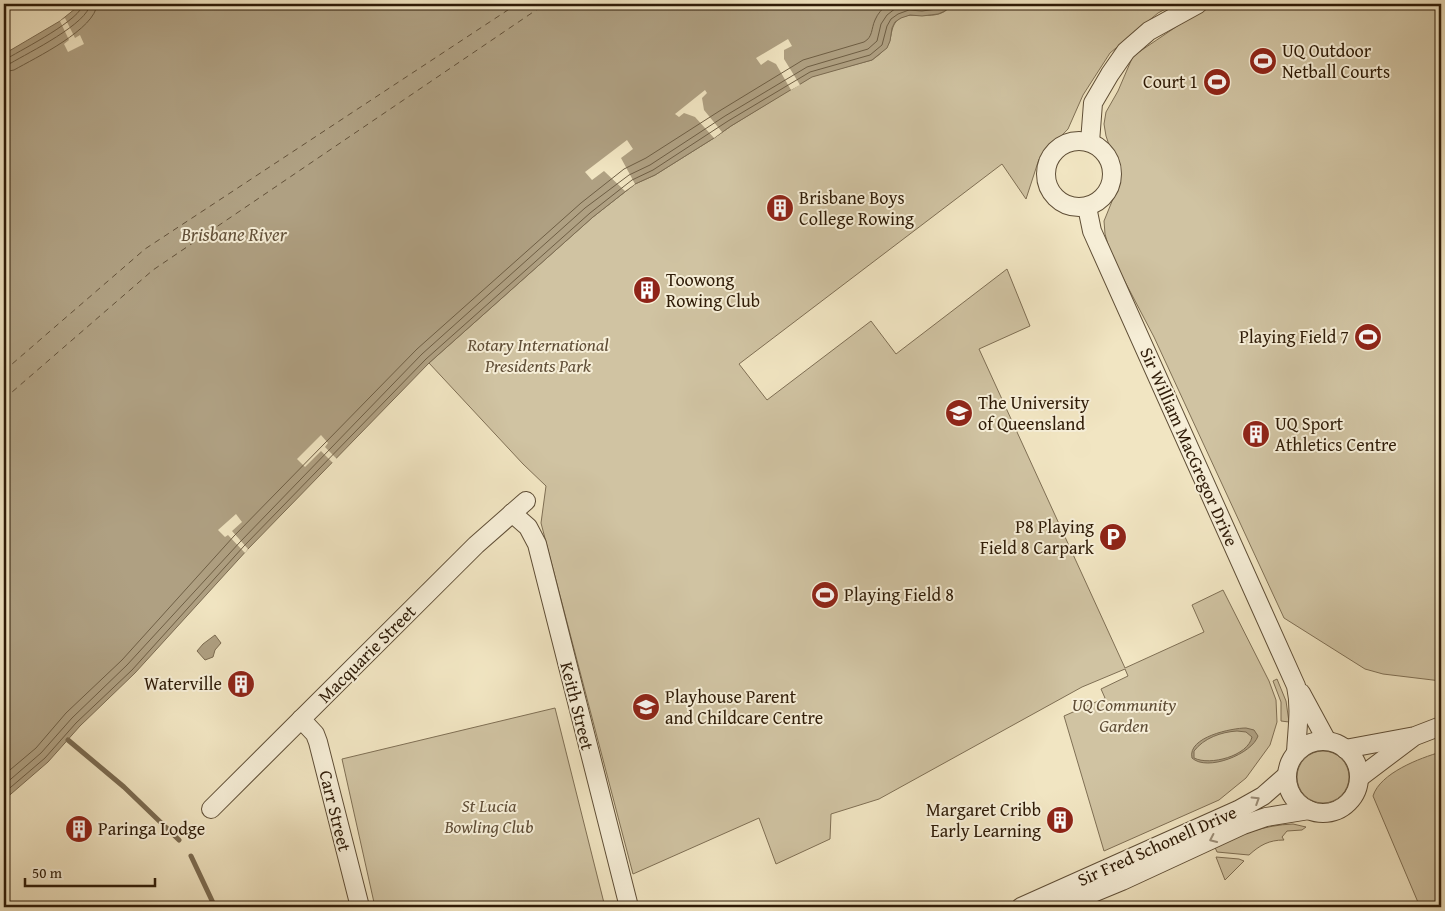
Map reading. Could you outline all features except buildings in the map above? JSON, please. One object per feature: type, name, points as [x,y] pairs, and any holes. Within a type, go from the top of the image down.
[{"type":"street","points":[[1090,142],[1094,104],[1110,74],[1126,51],[1149,31],[1198,4]]},
{"type":"street","points":[[1071,142],[1090,142],[1107,155],[1112,166],[1111,184],[1099,201],[1087,207],[1070,206],[1050,192],[1046,174],[1048,162],[1053,153],[1062,145],[1071,142]]},
{"type":"street","name":"Sir William MacGregor Drive","points":[[1087,207],[1092,231],[1296,686],[1305,698],[1327,741]]},
{"type":"street","name":"Macquarie Street","points":[[211,809],[476,545],[526,501]]},
{"type":"street","name":"Keith Street","points":[[512,513],[528,527],[537,544],[629,907]]},
{"type":"street","name":"Sir William MacGregor Drive","points":[[1296,686],[1300,706],[1296,753]]},
{"type":"street","name":"Carr Street","points":[[301,719],[315,734],[318,742],[360,907]]},
{"type":"street","points":[[1345,749],[1415,736],[1441,726]]},
{"type":"street","points":[[1359,778],[1415,736]]},
{"type":"street","points":[[1296,753],[1305,746],[1316,742],[1327,741],[1337,744],[1353,757],[1358,767],[1359,778]]},
{"type":"street","name":"Sir Fred Schonell Drive","points":[[1021,907],[1238,810],[1263,796],[1287,775],[1290,763],[1296,753]]},
{"type":"street","points":[[1287,775],[1288,787],[1293,798],[1309,810]]},
{"type":"street","name":"Sir Fred Schonell Drive","points":[[1059,907],[1122,881],[1243,825],[1266,817],[1309,810],[1330,812],[1342,807],[1351,800],[1359,778]]},
{"type":"green space","points":[[952,4],[1175,4],[1158,13],[1110,53],[1083,95],[1068,129],[1039,159],[1026,199],[1002,164],[739,364],[767,400],[871,321],[896,354],[1007,269],[1030,326],[979,349],[1125,668],[1204,632],[1192,605],[1223,590],[1269,681],[1276,700],[1277,722],[1270,745],[1246,778],[1219,800],[1104,851],[1064,716],[1105,698],[1101,689],[1128,676],[1125,669],[1082,687],[879,799],[831,814],[830,839],[776,864],[759,818],[633,874],[541,523],[546,486],[523,464],[429,363],[593,217],[635,184],[655,175],[812,76],[872,60],[887,46],[894,24],[902,17],[908,15],[935,15],[947,10]]},
{"type":"green space","points":[[1218,4],[1441,4],[1441,681],[1383,674],[1365,669],[1284,618],[1154,337],[1111,255],[1105,234],[1104,221],[1119,184],[1119,174],[1106,136],[1104,124],[1106,112],[1118,91],[1133,56],[1195,14]]},
{"type":"green space","points":[[1277,679],[1286,701],[1289,722],[1281,721],[1281,702],[1273,681]]},
{"type":"green space","name":"St Lucia Bowling Club","points":[[555,708],[605,907],[375,907],[342,759]]},
{"type":"green space","points":[[1318,751],[1328,751],[1338,755],[1345,762],[1349,777],[1345,792],[1338,799],[1328,803],[1318,803],[1308,799],[1301,792],[1297,782],[1297,772],[1301,762],[1308,755]]},
{"type":"green space","points":[[1441,752],[1441,907],[1420,907],[1373,796],[1377,788],[1392,774],[1412,762]]},
{"type":"green space","points":[[1293,824],[1306,827],[1302,830],[1287,831],[1282,837],[1284,840],[1265,844],[1249,855],[1217,852],[1214,845],[1262,828]]},
{"type":"green space","points":[[1216,857],[1239,859],[1244,861],[1225,880]]},
{"type":"water","name":"Brisbane River","points":[[81,4],[952,4],[945,11],[938,14],[910,15],[901,18],[895,22],[892,28],[887,48],[872,60],[812,77],[655,175],[635,184],[593,217],[429,363],[248,549],[135,673],[80,726],[48,762],[4,800],[4,54],[60,21]]},
{"type":"water","points":[[215,635],[221,643],[215,650],[213,657],[205,660],[197,651]]},
{"type":"water","points":[[1239,728],[1254,730],[1258,736],[1254,743],[1238,755],[1218,762],[1208,763],[1199,762],[1192,758],[1192,751],[1196,744],[1203,739]],"holes":[[[1237,731],[1246,732],[1252,737],[1249,744],[1236,754],[1227,758],[1209,761],[1194,758],[1194,751],[1198,746],[1213,736]]]},
{"type":"pier","points":[[65,18],[75,38],[80,35],[84,44],[68,52],[64,44],[69,40],[60,21]]},
{"type":"pier","points":[[788,39],[792,46],[784,50],[784,59],[800,85],[791,90],[776,64],[768,60],[761,65],[756,58]]},
{"type":"pier","points":[[705,90],[707,93],[702,98],[704,110],[722,132],[714,138],[695,117],[684,113],[679,117],[675,114]]},
{"type":"pier","points":[[627,140],[633,149],[621,158],[635,184],[625,191],[604,171],[592,180],[585,172]]},
{"type":"pier","points":[[321,435],[328,443],[325,447],[337,459],[333,463],[321,451],[305,467],[297,459]]},
{"type":"pier","points":[[236,514],[242,522],[232,531],[248,549],[245,553],[228,535],[225,537],[218,530]]},
{"type":"waterway","points":[[68,740],[124,787],[179,840]]},
{"type":"waterway","points":[[191,856],[215,907]]},
{"type":"ferry route","points":[[4,371],[145,249],[517,4]]},
{"type":"ferry route","points":[[4,399],[153,270],[545,4]]},
{"type":"place","name":"UQ Outdoor Netball Courts","points":[[1263,61]]},
{"type":"place","name":"Court 1","points":[[1217,82]]},
{"type":"place","name":"Brisbane Boys College Rowing","points":[[780,208]]},
{"type":"place","name":"Toowong Rowing Club","points":[[647,290]]},
{"type":"place","name":"Playing Field 7","points":[[1368,337]]},
{"type":"place","name":"The University of Queensland","points":[[959,413]]},
{"type":"place","name":"UQ Sport Athletics Centre","points":[[1256,434]]},
{"type":"place","name":"P8 Playing Field 8 Carpark","points":[[1113,537]]},
{"type":"place","name":"Playing Field 8","points":[[825,595]]},
{"type":"place","name":"Waterville","points":[[241,684]]},
{"type":"place","name":"Playhouse Parent and Childcare Centre","points":[[646,707]]},
{"type":"place","name":"Margaret Cribb Early Learning","points":[[1060,820]]},
{"type":"place","name":"Paringa Lodge","points":[[79,829]]},
{"type":"park label","name":"Rotary International Presidents Park","points":[[538,355]]},
{"type":"park label","name":"UQ Community Garden","points":[[1124,715]]}]
